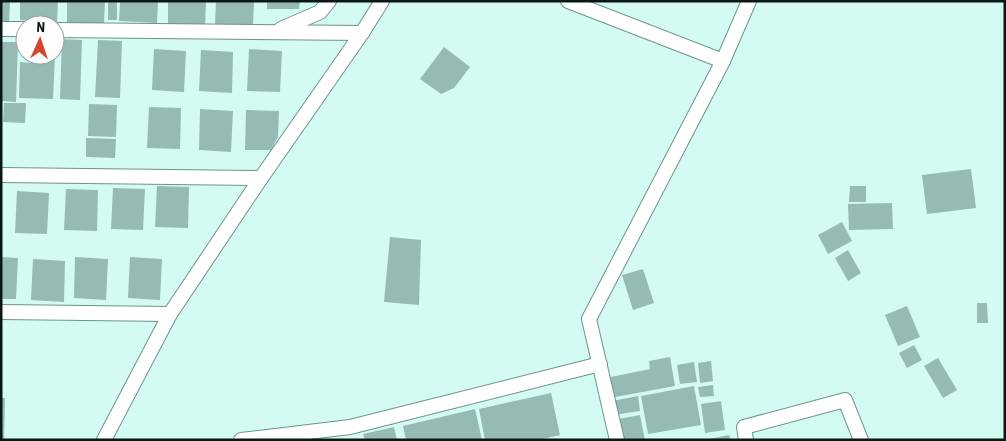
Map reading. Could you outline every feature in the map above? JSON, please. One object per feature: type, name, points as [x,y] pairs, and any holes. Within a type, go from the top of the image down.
[{"type":"street","points":[[275,32],[320,12],[329,1]]},
{"type":"street","points":[[104,440],[170,314],[382,1]]},
{"type":"street","points":[[568,1],[723,61]]},
{"type":"street","points":[[617,440],[589,319],[723,61],[749,1]]},
{"type":"street","points":[[1,29],[15,29]]},
{"type":"street","points":[[65,30],[362,33]]},
{"type":"street","points":[[1,175],[261,178]]},
{"type":"street","points":[[1,312],[170,314]]},
{"type":"street","points":[[241,440],[350,427],[600,364]]},
{"type":"street","points":[[746,440],[744,427],[845,400],[861,440]]},
{"type":"building","points":[[1,1],[10,1],[9,25],[1,24]]},
{"type":"building","points":[[20,1],[58,1],[57,15],[20,15]]},
{"type":"building","points":[[67,1],[105,1],[104,25],[67,23]]},
{"type":"building","points":[[108,1],[117,1],[117,20],[108,20]]},
{"type":"building","points":[[120,1],[158,1],[157,23],[119,21]]},
{"type":"building","points":[[168,1],[206,1],[205,28],[168,26]]},
{"type":"building","points":[[216,1],[254,1],[253,27],[215,25]]},
{"type":"building","points":[[267,1],[300,1],[299,9],[267,9]]},
{"type":"building","points":[[65,39],[82,40],[80,100],[60,99],[61,65],[65,65]]},
{"type":"building","points":[[98,40],[122,41],[120,98],[95,97]]},
{"type":"building","points":[[1,42],[15,42],[15,65],[17,65],[16,102],[1,101]]},
{"type":"building","points":[[444,47],[470,67],[454,88],[441,94],[420,79]]},
{"type":"building","points":[[154,49],[186,51],[184,92],[152,90]]},
{"type":"building","points":[[249,49],[282,51],[280,92],[247,91]]},
{"type":"building","points":[[201,50],[233,52],[232,93],[199,91]]},
{"type":"building","points":[[20,65],[55,65],[53,99],[19,98]]},
{"type":"building","points":[[4,103],[26,103],[25,123],[3,122]]},
{"type":"building","points":[[89,104],[117,105],[116,137],[88,136]]},
{"type":"building","points":[[149,107],[181,108],[180,149],[147,148]]},
{"type":"building","points":[[200,109],[233,111],[231,152],[199,150]]},
{"type":"building","points":[[246,110],[279,111],[278,137],[271,150],[245,150]]},
{"type":"building","points":[[86,138],[116,139],[115,158],[86,157]]},
{"type":"building","points":[[971,169],[976,208],[927,214],[922,175]]},
{"type":"building","points":[[157,186],[189,187],[188,228],[155,227]]},
{"type":"building","points":[[850,186],[866,186],[866,202],[849,202]]},
{"type":"building","points":[[113,188],[145,189],[143,230],[111,229]]},
{"type":"building","points":[[66,189],[98,190],[97,231],[64,230]]},
{"type":"building","points":[[17,191],[49,193],[47,234],[15,233]]},
{"type":"building","points":[[892,203],[893,229],[849,230],[848,204]]},
{"type":"building","points":[[842,222],[852,241],[828,254],[818,235]]},
{"type":"building","points":[[390,237],[421,240],[419,305],[384,302]]},
{"type":"building","points":[[848,250],[861,273],[848,281],[835,258]]},
{"type":"building","points":[[1,257],[18,258],[16,299],[1,299]]},
{"type":"building","points":[[75,257],[108,259],[106,300],[74,298]]},
{"type":"building","points":[[130,257],[162,259],[160,300],[128,298]]},
{"type":"building","points":[[33,259],[65,261],[64,302],[31,300]]},
{"type":"building","points":[[643,269],[654,303],[633,310],[622,275]]},
{"type":"building","points":[[977,303],[987,303],[988,323],[977,323]]},
{"type":"building","points":[[907,306],[920,337],[898,346],[885,315]]},
{"type":"building","points":[[914,345],[922,360],[907,368],[899,353]]},
{"type":"building","points":[[670,357],[675,386],[610,398],[606,378],[650,369],[649,361]]},
{"type":"building","points":[[938,358],[957,390],[943,398],[924,366]]},
{"type":"building","points":[[711,361],[713,381],[700,383],[698,363]]},
{"type":"building","points":[[694,362],[697,382],[680,384],[677,365]]},
{"type":"building","points":[[713,385],[714,396],[700,397],[698,387]]},
{"type":"building","points":[[694,386],[701,425],[648,434],[641,396]]},
{"type":"building","points":[[551,393],[560,435],[538,440],[485,440],[479,409]]},
{"type":"building","points":[[638,396],[640,411],[614,415],[612,401]]},
{"type":"building","points":[[1,398],[5,398],[4,440],[1,440]]},
{"type":"building","points":[[721,401],[725,430],[705,433],[701,404]]},
{"type":"building","points":[[475,409],[482,440],[406,440],[403,426]]},
{"type":"building","points":[[640,415],[645,440],[622,440],[618,419]]},
{"type":"building","points":[[394,427],[397,440],[365,440],[363,434]]},
{"type":"building","points":[[729,435],[731,440],[709,440],[709,439]]}]
